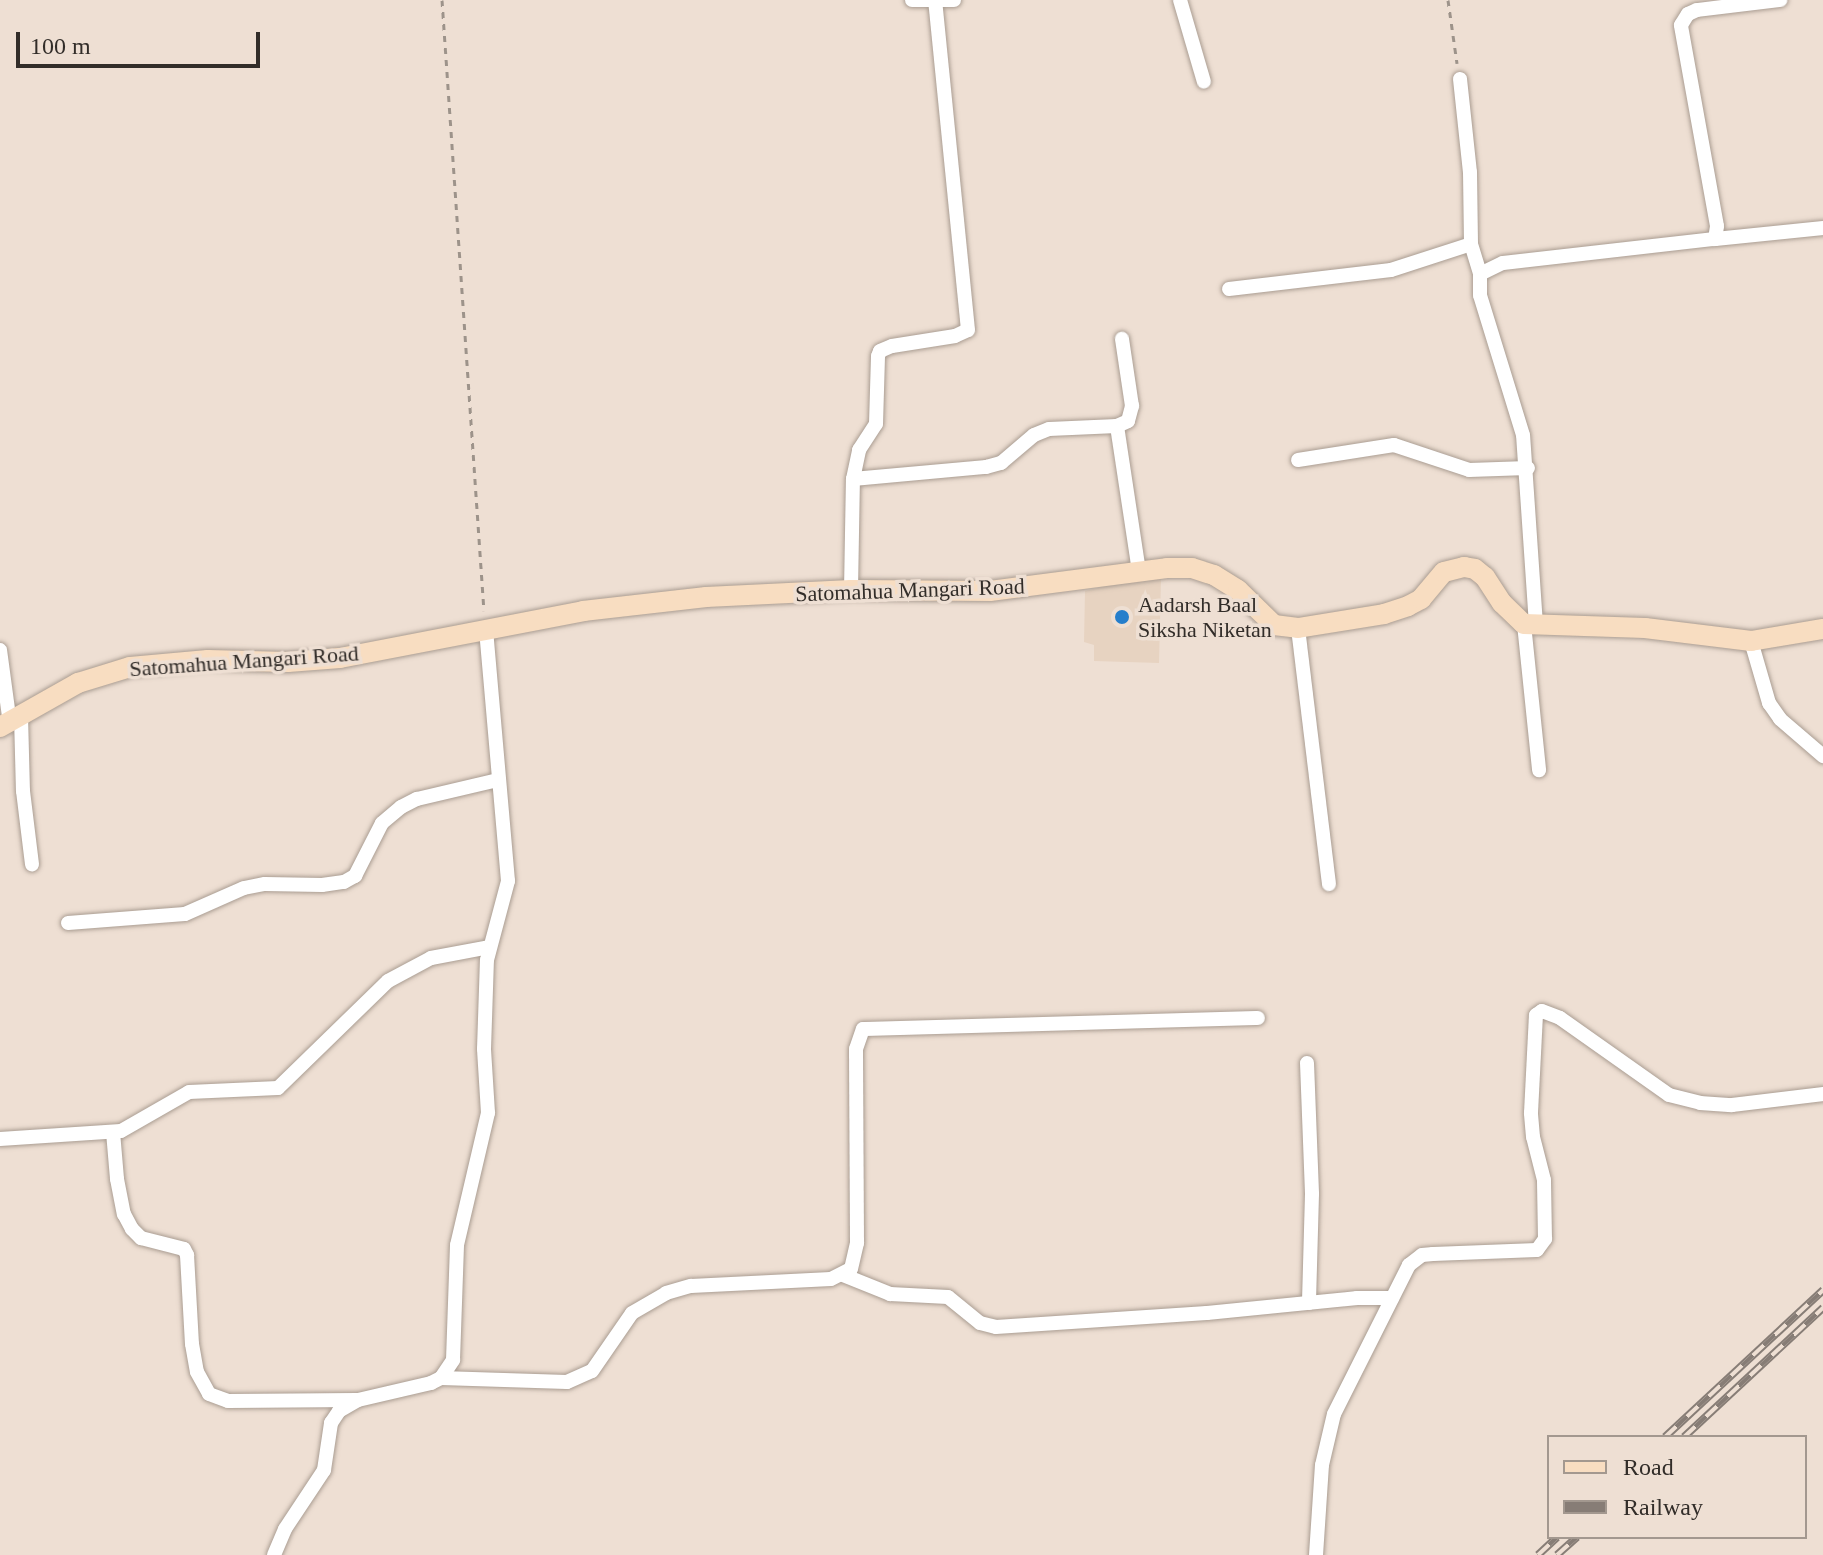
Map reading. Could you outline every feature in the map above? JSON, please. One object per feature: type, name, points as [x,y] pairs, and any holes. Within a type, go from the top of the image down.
[{"type":"street","points":[[912,0],[954,0]]},
{"type":"street","points":[[1180,0],[1204,82]]},
{"type":"street","points":[[1715,239],[1717,226],[1681,25],[1688,14],[1697,10],[1780,0]]},
{"type":"street","points":[[851,590],[853,479],[859,450],[876,424],[880,351],[968,330],[935,2]]},
{"type":"street","points":[[1460,79],[1470,172],[1471,244],[1480,274],[1480,295],[1517,411],[1528,468],[1530,624],[1539,770]]},
{"type":"street","points":[[1480,274],[1503,263],[1823,228]]},
{"type":"street","points":[[1229,289],[1391,270],[1471,244]]},
{"type":"street","points":[[853,479],[986,467],[1001,463],[1034,435],[1049,429],[1117,426],[1128,421],[1132,406],[1122,339]]},
{"type":"street","points":[[1117,426],[1139,572]]},
{"type":"street","points":[[1298,460],[1394,445],[1469,470],[1528,468]]},
{"type":"street","points":[[1329,884],[1298,628],[1384,614],[1408,606],[1421,599],[1444,572],[1464,567],[1475,569],[1485,577],[1502,603],[1530,624],[1645,628],[1751,641],[1823,629]]},
{"type":"street","name":"Satomahua Mangari Road","points":[[10,722],[78,683],[130,667],[208,660],[288,662],[340,658],[583,611],[706,597],[851,590],[990,591],[1192,568],[1214,575],[1238,590],[1274,625],[1298,628]]},
{"type":"street","points":[[441,1378],[453,1360],[457,1245],[488,1113],[484,998],[489,947],[508,881],[486,632]]},
{"type":"street","points":[[1751,641],[1769,703],[1780,719],[1823,756]]},
{"type":"street","points":[[0,650],[32,864]]},
{"type":"street","points":[[68,923],[185,914],[244,888],[265,884],[322,885],[344,882],[355,876],[382,823],[401,807],[417,799],[498,780]]},
{"type":"street","points":[[0,1139],[113,1132],[132,1127],[189,1092],[284,1086],[388,981],[431,958],[489,947]]},
{"type":"street","points":[[1316,1555],[1322,1465],[1334,1414],[1409,1265],[1422,1255],[1519,1252],[1541,1246],[1546,1231],[1544,1180],[1533,1137],[1531,1113],[1533,1025],[1536,1015],[1542,1011],[1560,1018],[1669,1095],[1700,1103],[1732,1105],[1823,1094]]},
{"type":"street","points":[[113,1132],[117,1179],[124,1214],[132,1229],[141,1238],[184,1249],[187,1255],[192,1344],[197,1372],[209,1394],[228,1401],[358,1400],[441,1378],[567,1382],[592,1371],[632,1313],[646,1301],[666,1293],[691,1286],[816,1281],[843,1275],[851,1269],[857,1243],[856,1049],[863,1029],[1258,1018]]},
{"type":"street","points":[[1307,1063],[1312,1194],[1309,1303]]},
{"type":"street","points":[[843,1275],[890,1294],[948,1297],[980,1323],[996,1327],[1392,1298]]},
{"type":"street","points":[[274,1555],[285,1529],[324,1470],[331,1423],[339,1411],[358,1400]]},
{"type":"path","points":[[442,0],[486,632]]},
{"type":"path","points":[[1448,0],[1460,79]]},
{"type":"shaded area","name":"Aadarsh Baal Siksha Niketan","points":[[1137,578],[1161,579],[1159,663],[1094,661],[1094,645],[1084,642],[1085,591]]},
{"type":"railway","points":[[1667,1435],[1823,1290]]},
{"type":"railway","points":[[1686,1435],[1823,1308]]},
{"type":"railway","points":[[1538,1555],[1555,1539]]},
{"type":"railway","points":[[1557,1555],[1575,1539]]},
{"type":"place","name":"Aadarsh Baal Siksha Niketan","points":[[1122,617]]}]
